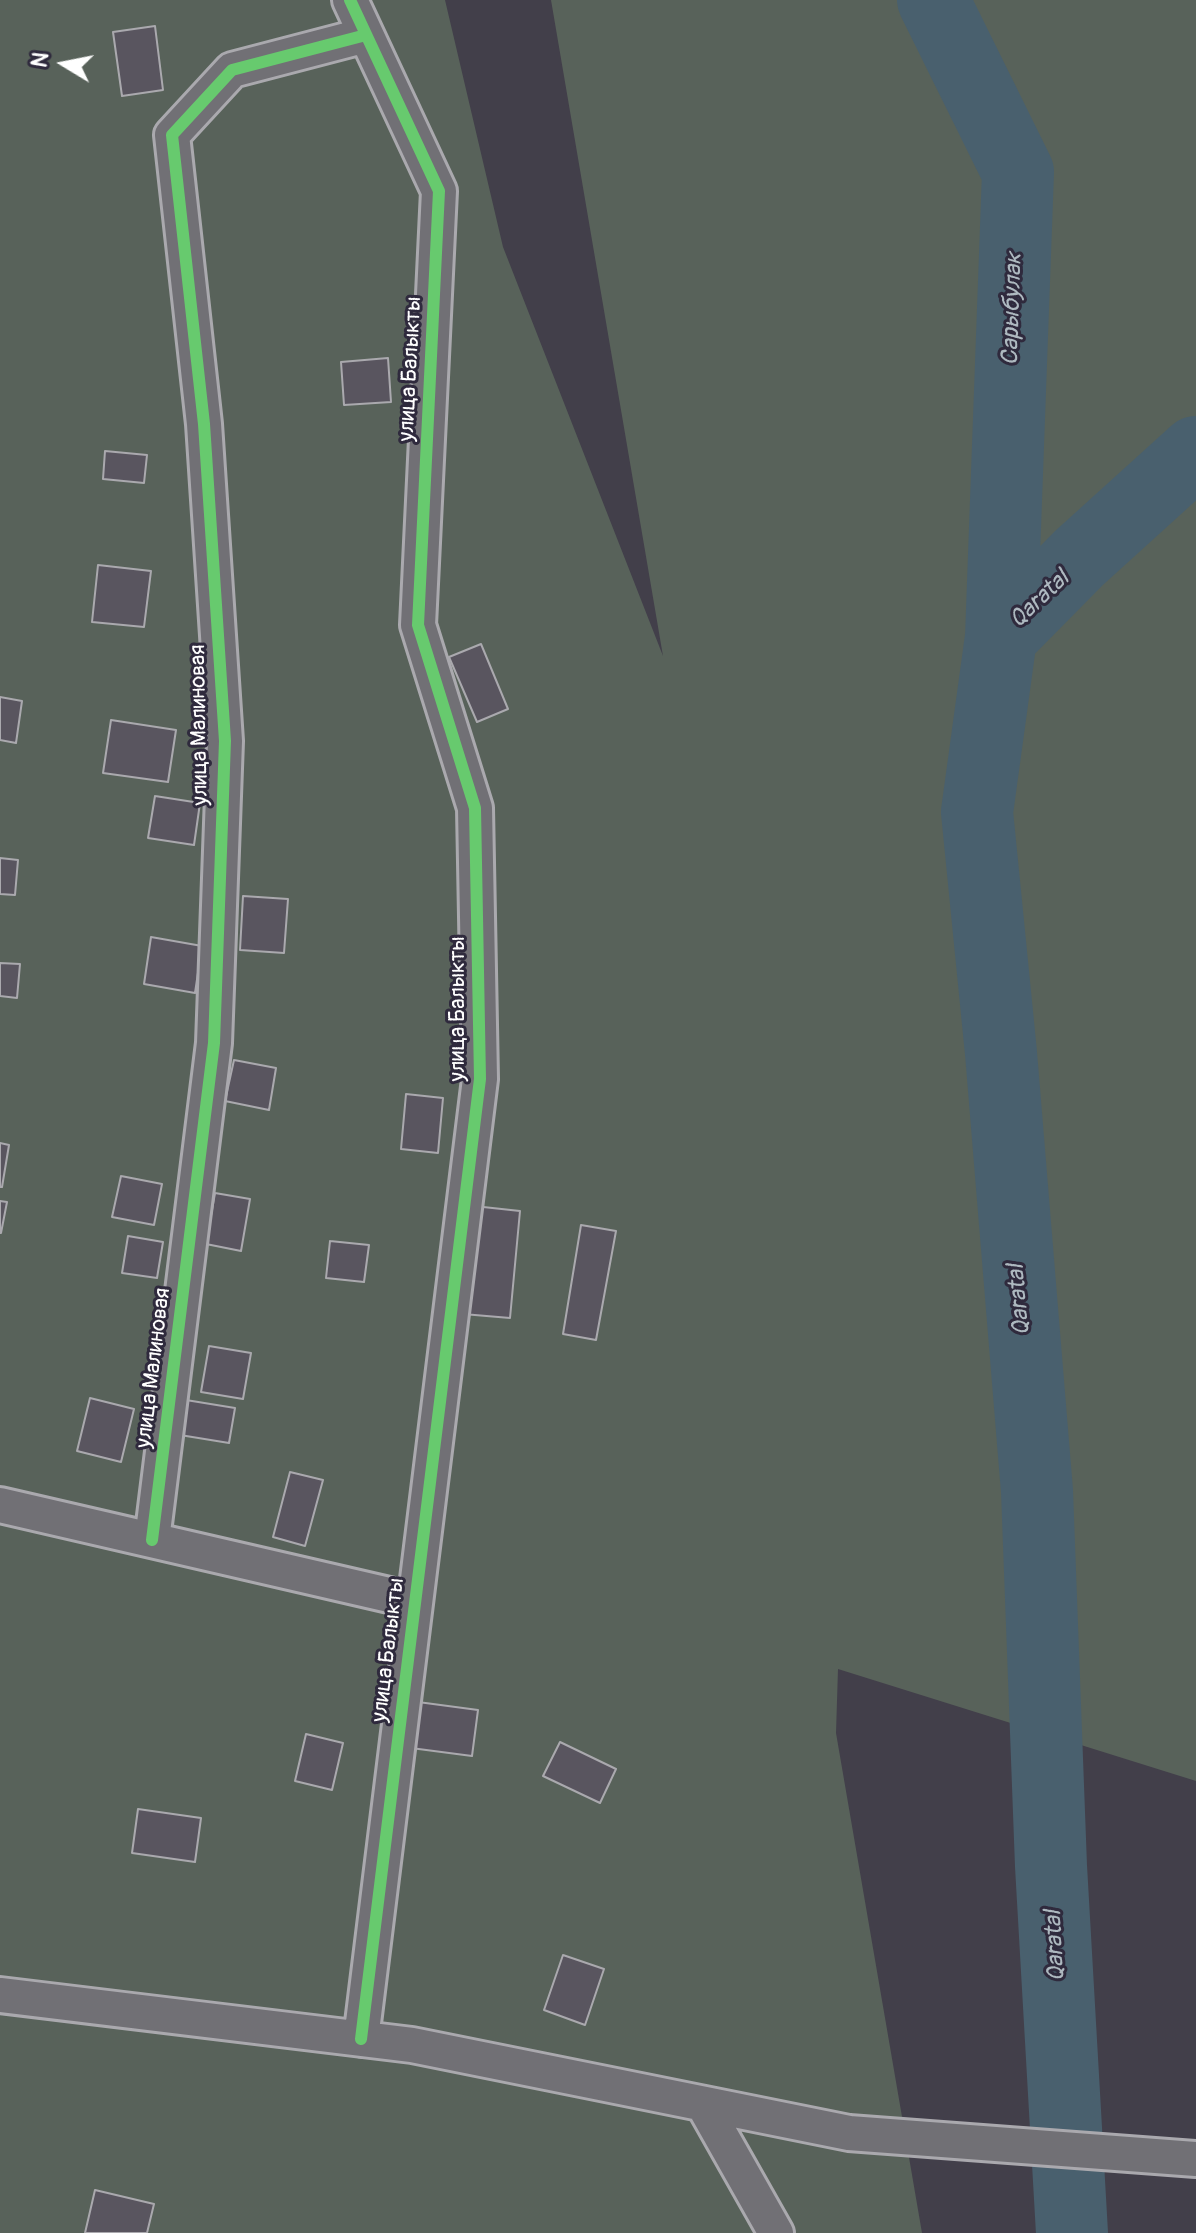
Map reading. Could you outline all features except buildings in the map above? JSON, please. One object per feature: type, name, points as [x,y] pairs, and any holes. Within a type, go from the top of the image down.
[{"type":"street","name":"улица Балыкты","points":[[350,0],[439,191],[418,625],[475,808],[480,1079],[361,2039]]},
{"type":"street","name":"улица Малиновая","points":[[152,1540],[214,1043],[225,741],[204,424],[172,135],[232,70],[366,35]]},
{"type":"street","points":[[0,1505],[415,1601]]},
{"type":"street","points":[[0,1995],[412,2045],[849,2133],[1196,2159]]},
{"type":"street","points":[[703,2104],[776,2233]]},
{"type":"shaded area","points":[[0,0],[445,0],[503,247],[663,656],[551,0],[1196,0],[1196,1781],[838,1669],[836,1733],[922,2233],[0,2233]]},
{"type":"waterway","name":"Qaratal","points":[[933,0],[1018,172],[1001,637],[977,812],[1001,1053],[1037,1491],[1051,1866],[1072,2233]]},
{"type":"waterway","name":"Qaratal","points":[[1001,637],[1079,558],[1196,452]]},
{"type":"cycle path","points":[[350,0],[439,191],[418,625],[475,808],[480,1079],[361,2039]]},
{"type":"cycle path","points":[[152,1540],[214,1043],[225,741],[204,424],[172,135],[232,70],[366,35]]},
{"type":"water label","name":"Сарыбулак","points":[[1013,309]]}]
